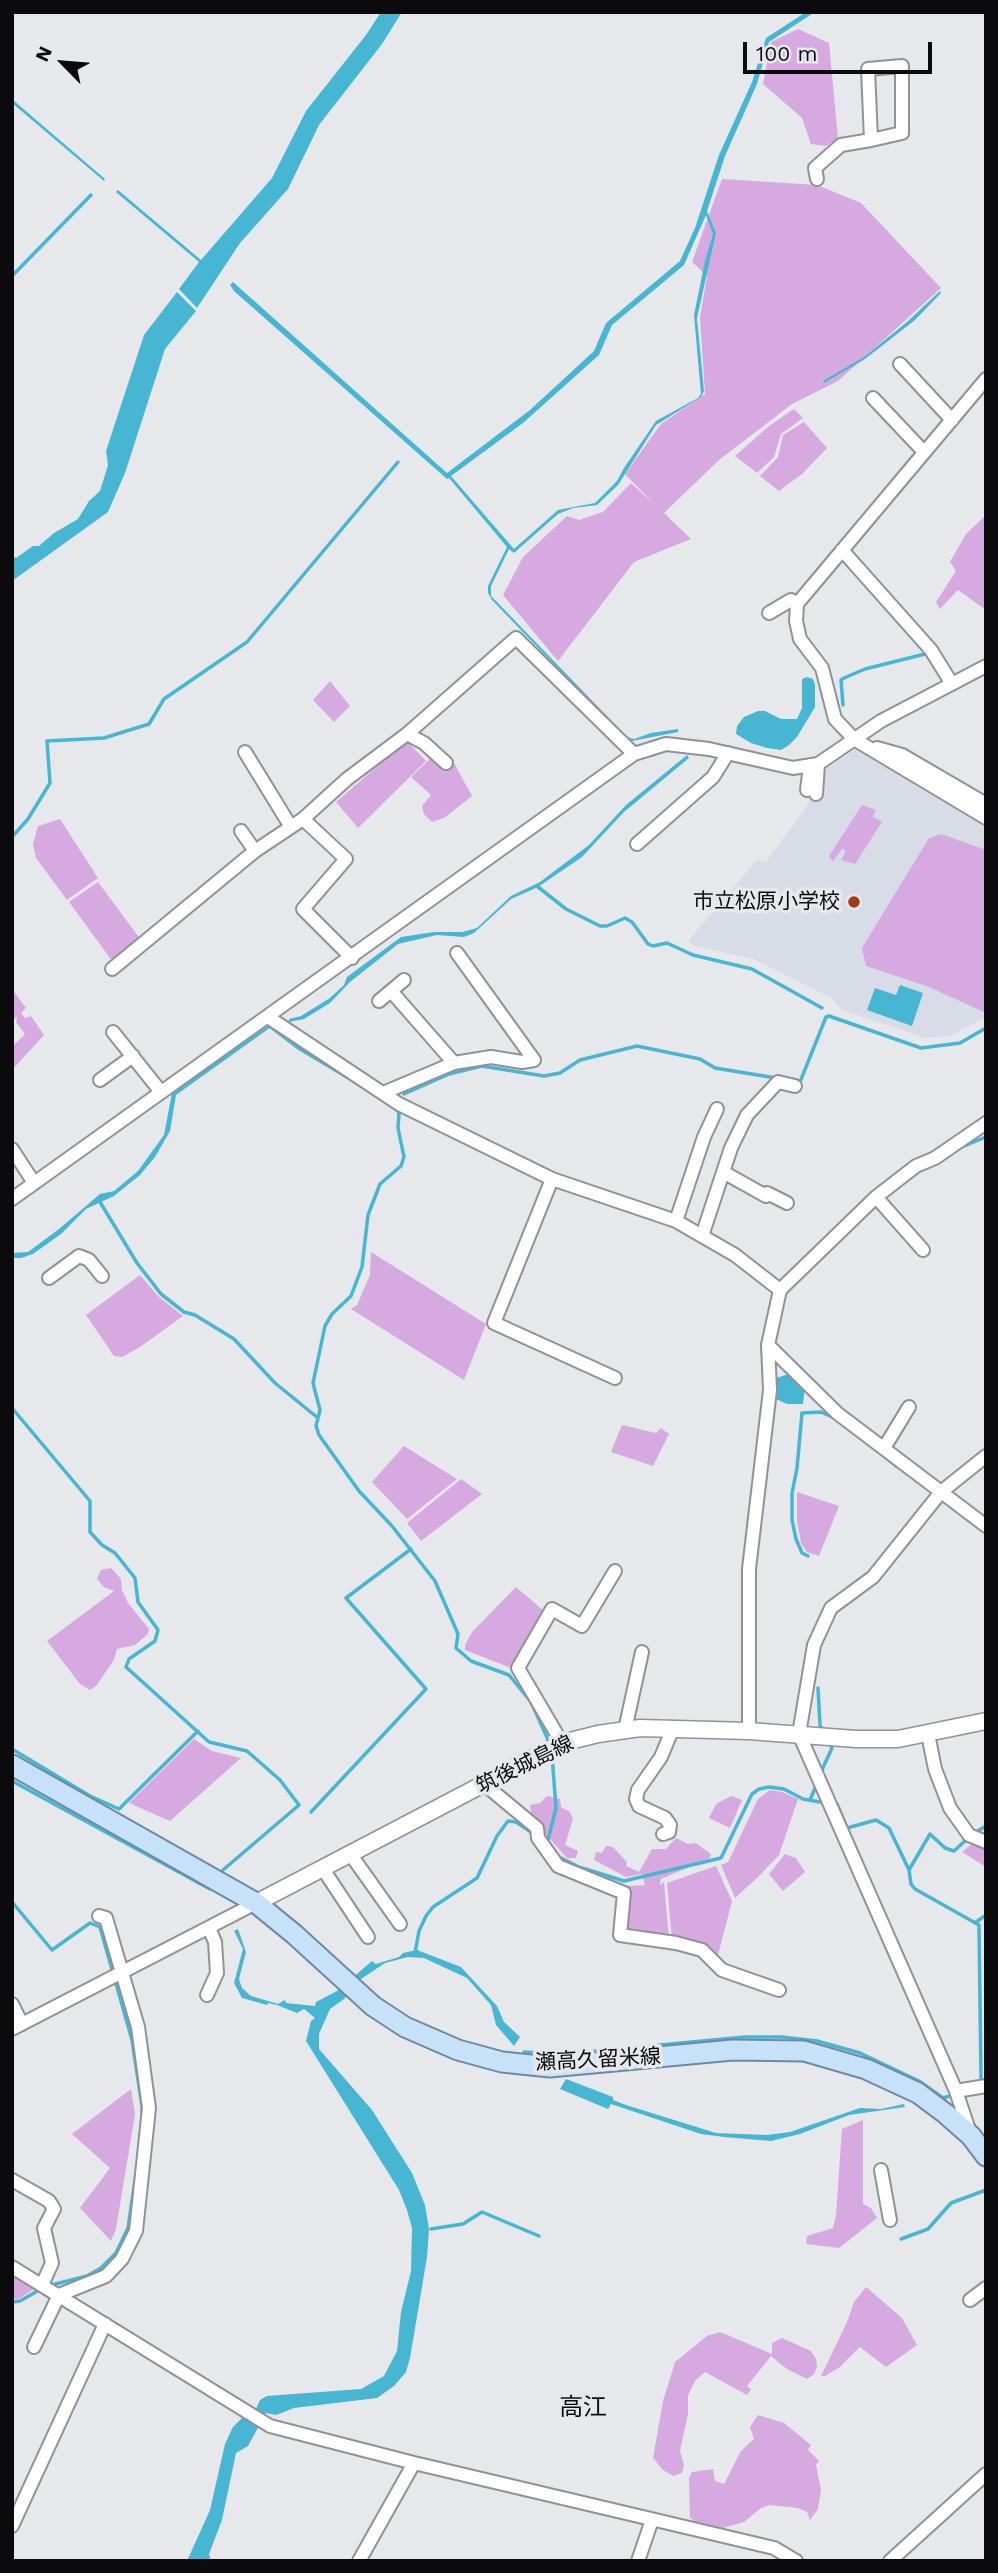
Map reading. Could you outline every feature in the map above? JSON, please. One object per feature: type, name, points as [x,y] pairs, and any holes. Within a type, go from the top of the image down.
[{"type":"main road","name":"瀬高久留米線","points":[[12,1765],[256,1903],[364,1997],[405,2027],[458,2050],[502,2062],[550,2067],[733,2050],[804,2051],[866,2068],[918,2093],[971,2136],[986,2156]]},
{"type":"street","points":[[817,179],[816,168],[841,145],[902,133],[902,66],[868,69],[871,139]]},
{"type":"street","points":[[900,364],[952,419]]},
{"type":"street","points":[[986,379],[796,604],[800,639],[822,668],[835,719],[857,741],[986,818]]},
{"type":"street","points":[[873,398],[924,452]]},
{"type":"street","points":[[842,550],[931,650],[952,684]]},
{"type":"street","points":[[769,613],[791,600],[796,604]]},
{"type":"street","points":[[112,969],[256,851],[303,819],[347,779],[407,734],[516,638],[634,754]]},
{"type":"street","points":[[12,1199],[634,754],[666,744],[728,753],[793,768],[814,764],[857,741],[881,721],[986,666]]},
{"type":"street","points":[[407,734],[424,743],[446,763]]},
{"type":"street","points":[[857,741],[902,755],[986,804]]},
{"type":"street","points":[[245,752],[290,827]]},
{"type":"street","points":[[637,844],[713,777],[728,753]]},
{"type":"street","points":[[811,792],[814,764]]},
{"type":"street","points":[[303,819],[346,859],[303,909],[352,958]]},
{"type":"street","points":[[241,831],[256,851]]},
{"type":"street","points":[[383,1093],[454,1063],[491,1057],[522,1062],[534,1059],[457,953]]},
{"type":"street","points":[[379,1001],[404,980]]},
{"type":"street","points":[[391,991],[454,1063]]},
{"type":"street","points":[[268,1017],[399,1104],[552,1178],[676,1221],[735,1255],[780,1290]]},
{"type":"street","points":[[113,1032],[161,1092]]},
{"type":"street","points":[[100,1080],[132,1056]]},
{"type":"street","points":[[702,1236],[731,1148],[747,1115],[778,1082],[795,1086]]},
{"type":"street","points":[[676,1221],[704,1137],[717,1109]]},
{"type":"street","points":[[750,1731],[749,1569],[771,1390],[768,1345],[780,1290],[876,1197],[916,1166],[935,1158],[986,1123]]},
{"type":"street","points":[[12,1149],[34,1183]]},
{"type":"street","points":[[723,1172],[765,1196],[767,1192],[787,1203]]},
{"type":"street","points":[[552,1178],[494,1323],[615,1378]]},
{"type":"street","points":[[876,1197],[923,1250]]},
{"type":"street","points":[[49,1278],[79,1256],[89,1260],[102,1276]]},
{"type":"street","points":[[768,1345],[837,1413],[986,1526]]},
{"type":"street","points":[[884,1448],[909,1407]]},
{"type":"street","points":[[971,2136],[956,2091],[799,1734],[814,1645],[831,1608],[873,1577],[941,1492],[986,1456]]},
{"type":"street","points":[[562,1743],[518,1668],[552,1609],[582,1626],[615,1571]]},
{"type":"street","points":[[625,1730],[642,1652]]},
{"type":"street","name":"筑後城島線","points":[[256,1903],[562,1743],[625,1730],[673,1728],[898,1739],[986,1721]]},
{"type":"street","points":[[663,1834],[669,1832],[670,1825],[665,1818],[639,1806],[636,1799],[638,1790],[661,1756],[673,1728]]},
{"type":"street","points":[[928,1734],[935,1769],[950,1808],[970,1835],[986,1842]]},
{"type":"street","points":[[484,1784],[537,1828],[538,1838],[558,1866],[624,1893],[620,1935],[676,1943],[702,1950],[722,1970],[779,1990]]},
{"type":"street","points":[[351,1855],[400,1924]]},
{"type":"street","points":[[323,1869],[368,1937]]},
{"type":"street","points":[[12,2004],[17,2026],[256,1903]]},
{"type":"street","points":[[34,2347],[59,2295],[106,2276],[122,2259],[136,2231],[149,2118],[138,2026],[106,1918],[99,1916]]},
{"type":"street","points":[[207,1995],[217,1973],[215,1942],[209,1928]]},
{"type":"street","points":[[956,2091],[986,2086]]},
{"type":"street","points":[[881,2170],[890,2220]]},
{"type":"street","points":[[12,2180],[49,2201],[54,2208],[44,2228],[52,2263],[42,2285]]},
{"type":"street","points":[[12,2267],[270,2426],[774,2548],[796,2561]]},
{"type":"street","points":[[970,2300],[986,2288]]},
{"type":"street","points":[[12,2526],[105,2324]]},
{"type":"street","points":[[359,2561],[414,2463]]},
{"type":"street","points":[[890,2561],[986,2474]]},
{"type":"street","points":[[638,2561],[652,2520]]},
{"type":"shaded area","points":[[798,29],[829,43],[838,139],[826,146],[811,144],[802,118],[763,84],[771,42]]},
{"type":"shaded area","points":[[722,179],[817,185],[861,203],[941,288],[838,381],[792,404],[719,460],[664,513],[691,539],[634,562],[558,661],[503,595],[523,557],[567,516],[579,520],[603,512],[631,483],[655,505],[625,474],[661,424],[705,394],[700,318],[707,276],[692,262]]},
{"type":"shaded area","points":[[794,409],[803,418],[781,434],[774,457],[757,473],[735,456],[769,426]]},
{"type":"shaded area","points":[[804,422],[827,448],[802,474],[779,491],[760,476],[778,457],[783,435]]},
{"type":"shaded area","points":[[986,515],[986,610],[958,590],[940,609],[936,602],[956,571],[950,562],[966,534]]},
{"type":"shaded area","points":[[330,681],[350,706],[334,722],[313,700]]},
{"type":"shaded area","points":[[407,741],[426,761],[358,828],[336,802]]},
{"type":"shaded area","name":"市立松原小学校","points":[[861,746],[986,824],[986,1017],[951,1036],[925,1038],[842,1010],[831,998],[753,959],[695,946],[688,941],[756,861],[766,862],[806,807],[821,772]]},
{"type":"shaded area","points":[[434,755],[445,767],[454,763],[472,796],[444,818],[432,822],[424,814],[422,806],[431,795],[411,777]]},
{"type":"shaded area","points":[[862,805],[876,810],[873,817],[882,822],[855,864],[841,860],[846,851],[842,849],[833,861],[829,856]]},
{"type":"shaded area","points":[[60,819],[98,878],[67,900],[36,858],[33,844],[38,826]]},
{"type":"shaded area","points":[[941,834],[986,850],[986,1013],[929,987],[866,966],[862,948],[929,838]]},
{"type":"shaded area","points":[[98,882],[141,940],[113,962],[69,902]]},
{"type":"shaded area","points":[[12,989],[26,1008],[21,1013],[25,1018],[31,1016],[44,1035],[12,1070],[12,1047],[25,1034],[16,1022],[17,1016],[12,1021]]},
{"type":"shaded area","points":[[371,1252],[486,1324],[464,1380],[351,1309],[357,1305],[370,1275]]},
{"type":"shaded area","points":[[140,1275],[158,1296],[183,1316],[140,1347],[122,1357],[114,1356],[86,1315]]},
{"type":"shaded area","points":[[622,1425],[656,1433],[661,1428],[669,1434],[653,1466],[611,1452]]},
{"type":"shaded area","points":[[404,1446],[457,1479],[407,1519],[372,1482]]},
{"type":"shaded area","points":[[461,1479],[482,1494],[421,1541],[407,1523]]},
{"type":"shaded area","points":[[797,1492],[839,1506],[819,1556],[807,1552],[801,1543],[797,1520]]},
{"type":"shaded area","points":[[111,1568],[121,1579],[122,1590],[128,1603],[149,1629],[148,1634],[135,1645],[117,1649],[114,1660],[96,1686],[90,1690],[80,1684],[47,1641],[114,1591],[104,1587],[97,1579],[101,1570]]},
{"type":"shaded area","points":[[516,1587],[544,1611],[511,1668],[465,1650],[465,1645],[472,1632]]},
{"type":"shaded area","points":[[194,1739],[212,1751],[241,1758],[170,1821],[129,1803]]},
{"type":"shaded area","points":[[770,1790],[798,1799],[779,1855],[735,1898],[721,1865],[728,1862],[758,1799]]},
{"type":"shaded area","points":[[547,1796],[560,1799],[561,1807],[570,1812],[573,1819],[565,1845],[578,1851],[576,1858],[567,1858],[532,1819],[530,1805],[540,1803]]},
{"type":"shaded area","points":[[731,1796],[742,1800],[730,1828],[709,1818],[716,1804]]},
{"type":"shaded area","points":[[676,1838],[688,1844],[696,1843],[711,1854],[710,1858],[661,1879],[660,1885],[664,1882],[669,1939],[623,1933],[628,1886],[645,1885],[642,1874],[626,1877],[594,1860],[596,1852],[602,1853],[606,1846],[613,1847],[627,1862],[626,1866],[639,1872],[652,1849],[666,1849]]},
{"type":"shaded area","points":[[975,1841],[986,1846],[986,1867],[962,1852]]},
{"type":"shaded area","points":[[785,1854],[796,1858],[805,1872],[783,1891],[769,1874]]},
{"type":"shaded area","points":[[716,1866],[732,1901],[717,1959],[672,1939],[667,1883]]},
{"type":"shaded area","points":[[131,2089],[135,2114],[116,2229],[111,2241],[80,2208],[110,2168],[72,2134]]},
{"type":"shaded area","points":[[863,2120],[863,2204],[871,2208],[877,2218],[839,2248],[806,2244],[807,2236],[833,2228],[842,2129]]},
{"type":"shaded area","points":[[12,2271],[38,2286],[19,2299],[12,2299]]},
{"type":"shaded area","points":[[866,2287],[902,2318],[917,2345],[886,2367],[860,2347],[840,2367],[821,2376],[854,2302]]},
{"type":"shaded area","points":[[720,2332],[772,2354],[772,2343],[782,2338],[811,2351],[817,2367],[814,2374],[807,2379],[787,2369],[771,2356],[747,2386],[751,2389],[747,2395],[705,2372],[695,2381],[688,2395],[688,2414],[680,2451],[684,2465],[682,2473],[673,2476],[663,2470],[653,2458],[663,2401],[675,2362],[707,2336]]},
{"type":"shaded area","points":[[758,2415],[784,2423],[811,2445],[808,2450],[819,2461],[816,2465],[821,2490],[818,2509],[810,2520],[807,2512],[798,2508],[770,2505],[761,2508],[744,2522],[719,2529],[705,2527],[690,2518],[689,2478],[692,2472],[713,2469],[715,2481],[724,2484],[741,2451],[754,2439],[750,2427]]},
{"type":"water","points":[[381,12],[402,12],[382,44],[319,125],[288,189],[240,243],[197,308],[179,289],[199,262],[116,192],[118,190],[201,260],[272,178],[306,111]]},
{"type":"water","points":[[806,12],[815,12],[769,42],[757,84],[725,156],[707,211],[716,233],[697,318],[704,391],[701,397],[656,425],[618,485],[597,505],[573,508],[558,514],[514,553],[509,549],[491,586],[491,596],[627,737],[634,739],[678,729],[678,732],[632,741],[625,738],[492,600],[488,586],[507,547],[449,478],[230,285],[233,282],[447,473],[530,410],[594,351],[606,323],[680,261],[695,228],[719,155],[752,82],[766,38]],"holes":[[[706,215],[713,234],[694,315],[701,394],[656,421],[617,481],[595,503],[558,510],[514,549],[451,476],[523,423],[599,355],[612,325],[684,265]]]},
{"type":"water","points":[[13,100],[105,179],[104,181],[12,103]]},
{"type":"water","points":[[940,291],[915,320],[865,359],[824,383],[823,381],[864,357]]},
{"type":"water","points":[[177,292],[196,311],[165,349],[125,473],[108,512],[12,581],[12,556],[16,558],[33,546],[39,546],[54,533],[78,519],[89,501],[100,491],[108,465],[106,451],[144,335]]},
{"type":"water","points":[[802,679],[813,679],[815,685],[815,707],[789,745],[781,750],[767,748],[736,734],[737,726],[744,717],[758,711],[765,711],[781,719],[797,719],[802,708]]},
{"type":"water","points":[[687,755],[689,758],[624,812],[582,857],[538,887],[511,899],[474,933],[464,937],[437,935],[398,944],[350,982],[330,1003],[304,1019],[289,1022],[289,1019],[301,1016],[330,998],[344,985],[347,977],[401,937],[434,932],[462,932],[477,928],[511,896],[540,882],[589,845],[626,805]]},
{"type":"water","points":[[900,985],[923,993],[912,1026],[867,1010],[875,988],[896,995]]},
{"type":"water","points":[[269,1025],[271,1027],[176,1095],[170,1131],[155,1157],[140,1175],[114,1196],[86,1209],[61,1234],[33,1254],[12,1258],[12,1253],[28,1252],[100,1194],[114,1191],[138,1171],[164,1135],[172,1093]]},
{"type":"water","points":[[792,1373],[805,1386],[803,1404],[787,1404],[776,1399],[776,1378]]},
{"type":"water","points":[[238,1929],[246,1952],[239,1979],[242,1988],[251,1996],[278,2004],[285,2000],[286,2003],[315,2006],[316,2002],[337,1991],[372,1961],[376,1964],[417,1950],[461,1967],[497,2006],[504,2022],[520,2037],[514,2046],[496,2025],[491,2005],[467,1978],[424,1958],[408,1957],[385,1963],[361,1979],[344,1999],[330,2009],[319,2034],[319,2049],[372,2110],[412,2173],[425,2205],[429,2229],[427,2257],[410,2358],[406,2372],[394,2386],[377,2398],[294,2408],[276,2415],[266,2413],[248,2446],[236,2453],[222,2520],[209,2554],[211,2561],[187,2561],[210,2510],[225,2444],[233,2427],[243,2417],[255,2411],[260,2400],[267,2396],[361,2389],[384,2376],[397,2351],[401,2312],[411,2271],[412,2228],[407,2210],[399,2190],[306,2041],[311,2021],[315,2018],[304,2009],[297,2013],[277,2005],[242,1998],[234,1983],[243,1949],[234,1931]]},
{"type":"water","points":[[566,2079],[613,2097],[613,2100],[626,2105],[716,2133],[767,2135],[790,2132],[860,2108],[881,2109],[904,2104],[905,2107],[849,2115],[800,2134],[771,2141],[701,2134],[611,2104],[608,2109],[560,2089]]},
{"type":"waterway","points":[[12,276],[91,195]]},
{"type":"waterway","points":[[12,837],[28,819],[50,783],[47,741],[104,738],[149,724],[164,699],[247,642],[398,462]]},
{"type":"waterway","points":[[843,705],[841,680],[844,678],[865,669],[925,654]]},
{"type":"waterway","points":[[538,887],[566,909],[600,926],[607,926],[625,918],[632,922],[648,944],[653,946],[667,943],[693,955],[752,969],[822,1008]]},
{"type":"waterway","points":[[797,1082],[800,1082],[826,1017],[829,1016],[921,1048],[960,1043],[986,1028]]},
{"type":"waterway","points":[[271,1027],[300,1049],[357,1083]]},
{"type":"waterway","points":[[404,1094],[449,1074],[482,1066],[544,1076],[560,1073],[580,1060],[637,1046],[700,1059],[715,1068],[776,1078]]},
{"type":"waterway","points":[[396,1108],[399,1113],[398,1128],[404,1157],[401,1166],[380,1184],[368,1215],[362,1267],[351,1296],[332,1314],[325,1326],[313,1383],[320,1410],[316,1426],[319,1435],[359,1491],[392,1526],[435,1581],[458,1634],[456,1648],[471,1661],[509,1675],[531,1702],[550,1744]]},
{"type":"waterway","points":[[959,1148],[986,1137]]},
{"type":"waterway","points":[[100,1202],[137,1263],[161,1294],[184,1312],[195,1315],[234,1339],[275,1383],[318,1418]]},
{"type":"waterway","points":[[12,1408],[90,1501],[90,1532],[102,1545],[115,1553],[135,1578],[138,1602],[158,1630],[155,1641],[129,1659],[126,1667],[209,1742],[247,1751],[280,1780],[299,1805],[223,1870]]},
{"type":"waterway","points":[[808,1556],[802,1553],[792,1520],[792,1493],[802,1413],[821,1412],[837,1419]]},
{"type":"waterway","points":[[887,1458],[896,1466]]},
{"type":"waterway","points":[[311,1812],[426,1689],[346,1598],[411,1549]]},
{"type":"waterway","points":[[818,1688],[820,1725],[823,1731]]},
{"type":"waterway","points":[[12,1749],[90,1796],[119,1809],[198,1731]]},
{"type":"waterway","points":[[821,1772],[832,1748],[828,1741]]},
{"type":"waterway","points":[[545,1839],[548,1840],[556,1808],[552,1755]]},
{"type":"waterway","points":[[12,1781],[210,1889]]},
{"type":"waterway","points":[[810,1800],[816,1786]]},
{"type":"waterway","points":[[557,1856],[579,1867],[624,1881],[721,1858],[752,1794],[759,1789],[784,1789],[803,1799],[826,1803]]},
{"type":"waterway","points":[[834,1804],[837,1804],[847,1828],[876,1820],[889,1828],[915,1889],[979,1925],[981,2079]]},
{"type":"waterway","points":[[415,1953],[419,1931],[426,1916],[433,1907],[477,1878],[497,1836],[508,1821],[516,1822],[534,1834]]},
{"type":"waterway","points":[[976,1832],[986,1826]]},
{"type":"waterway","points":[[909,1870],[930,1834],[945,1848],[954,1851],[966,1840]]},
{"type":"waterway","points":[[12,1902],[52,1950],[90,1923],[100,1927],[132,2040],[142,2121]]},
{"type":"waterway","points":[[976,1922],[986,1915]]},
{"type":"waterway","points":[[524,2052],[564,2054],[745,2037],[782,2037],[817,2041],[860,2053],[919,2081],[943,2098],[950,2096]]},
{"type":"waterway","points":[[48,2286],[87,2276],[101,2268],[116,2253],[128,2228],[137,2167]]},
{"type":"waterway","points":[[901,2239],[928,2229],[951,2203],[986,2190]]},
{"type":"waterway","points":[[431,2229],[463,2224],[482,2212],[539,2236]]},
{"type":"waterway","points":[[12,2302],[20,2301],[41,2289]]},
{"type":"place","name":"市立松原小学校","points":[[854,902]]},
{"type":"district","name":"高江","points":[[583,2408]]}]
